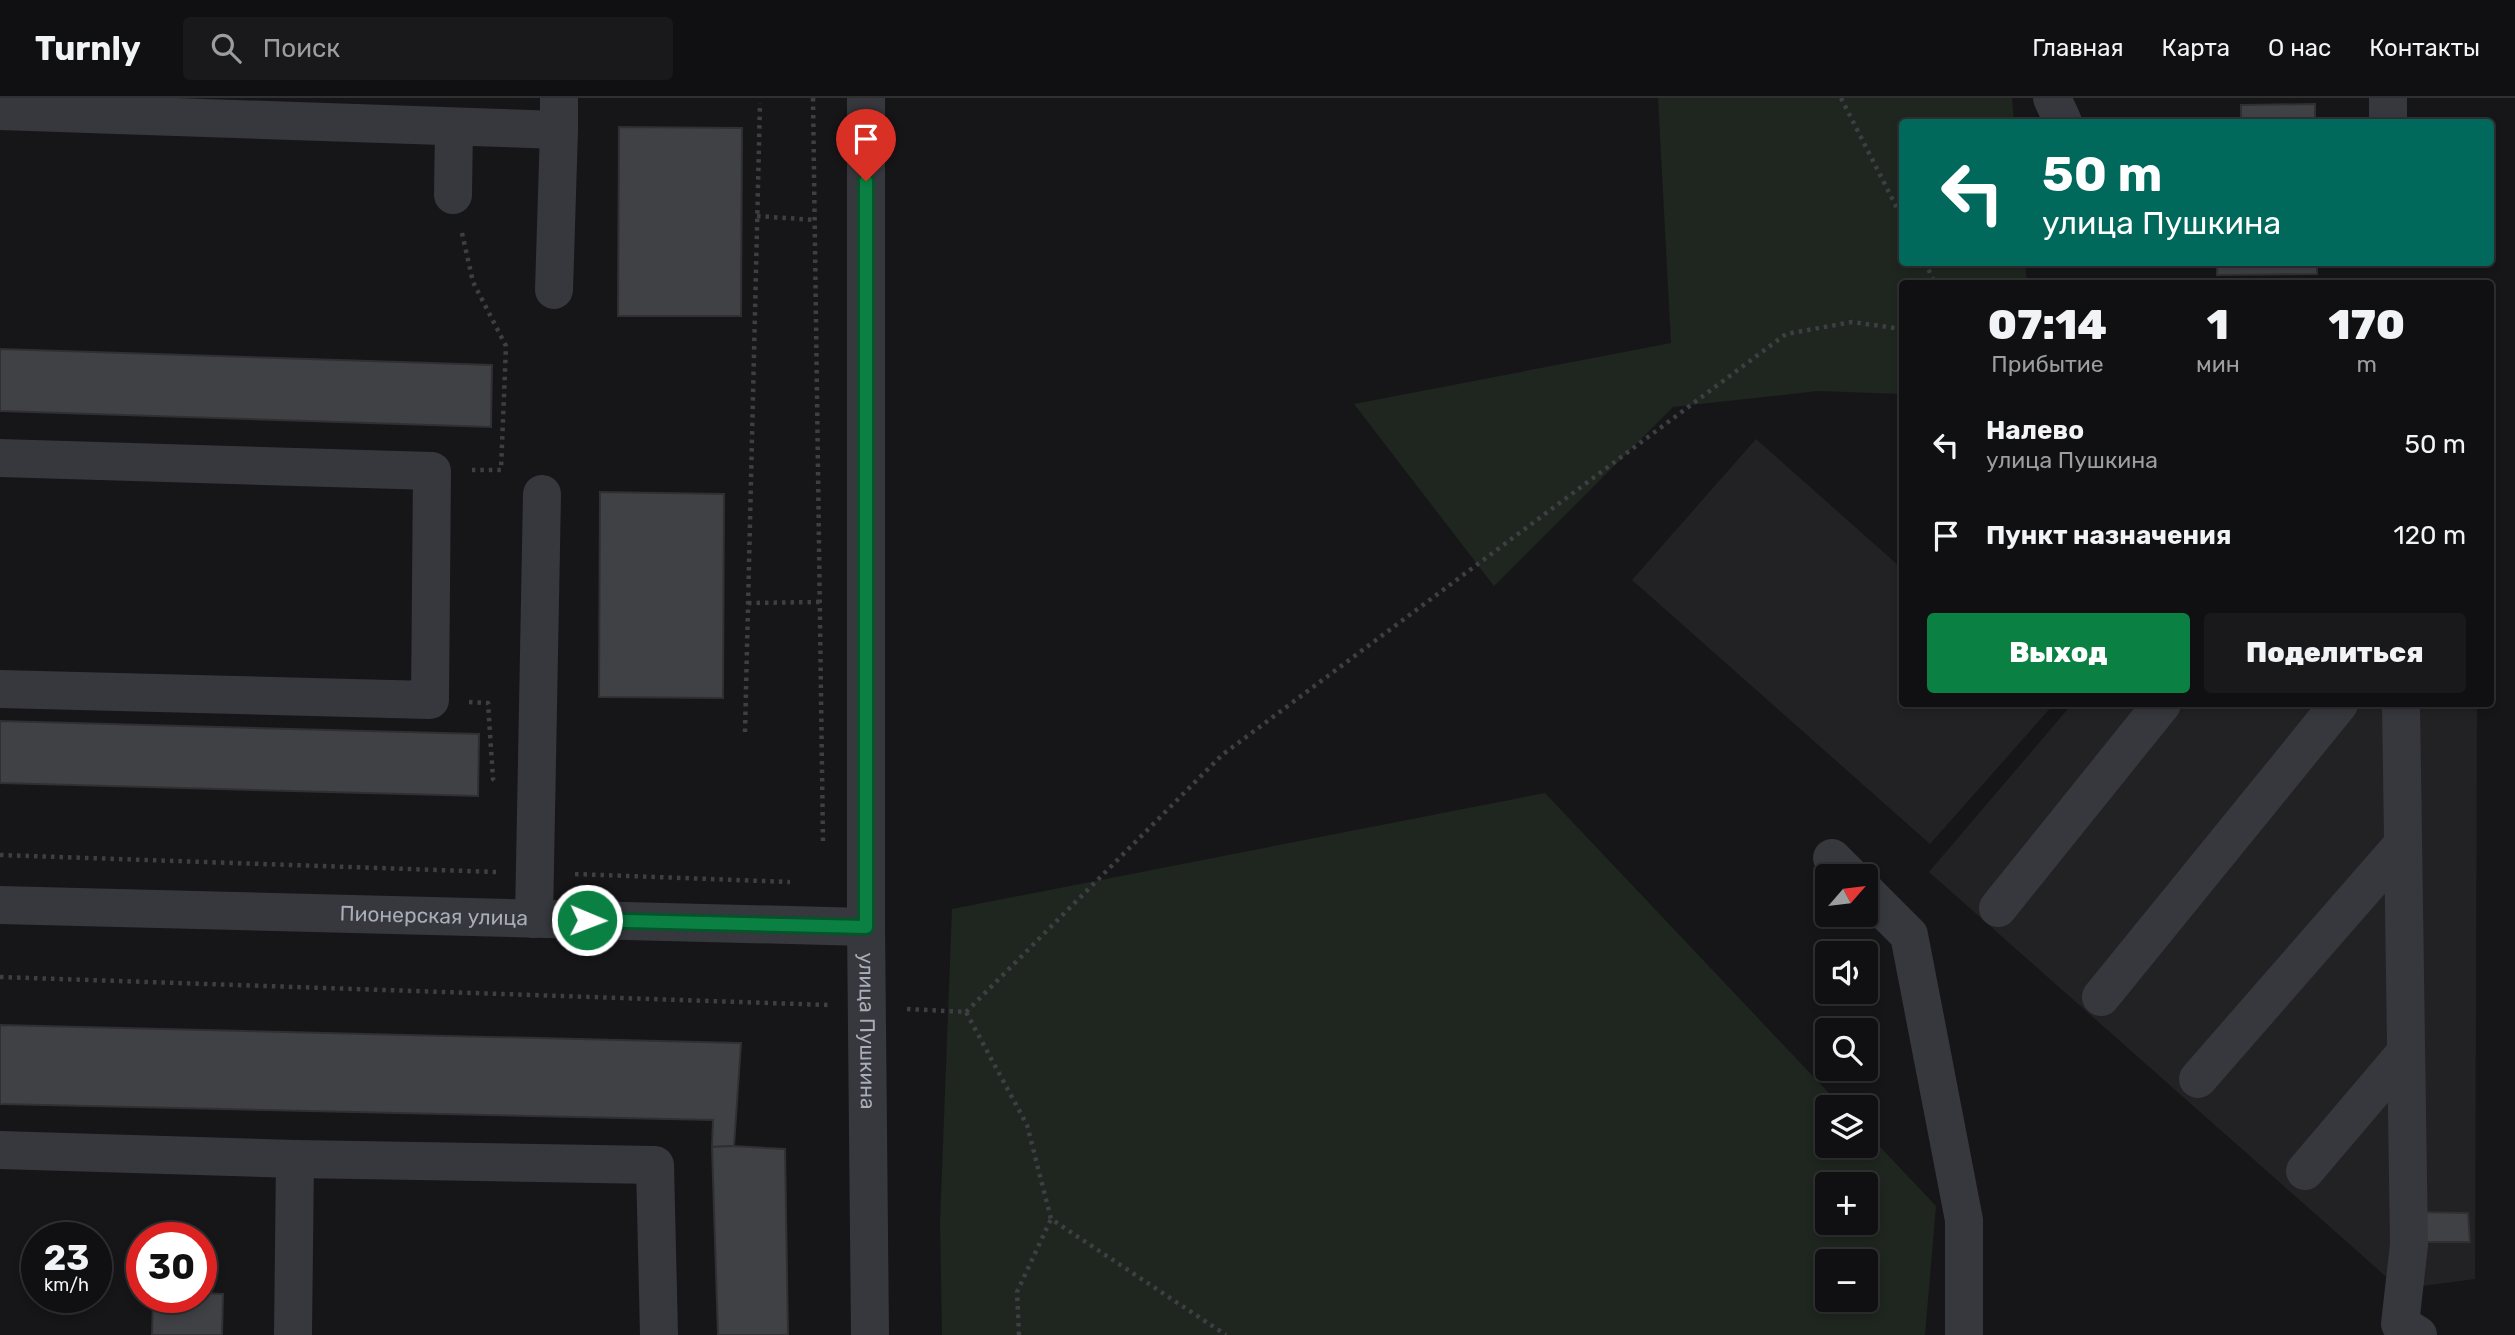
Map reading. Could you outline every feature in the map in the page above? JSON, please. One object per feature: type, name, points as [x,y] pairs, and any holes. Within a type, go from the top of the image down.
[{"type":"street","name":"улица Пушкина","points":[[866,98],[866,927],[870,1335]]},
{"type":"street","points":[[2052,98],[2062,119]]},
{"type":"street","points":[[2388,98],[2388,119]]},
{"type":"street","points":[[0,111],[454,127],[559,114],[554,290]]},
{"type":"street","points":[[453,195],[454,127]]},
{"type":"street","points":[[0,458],[432,471],[429,700],[0,689]]},
{"type":"street","points":[[534,919],[542,494]]},
{"type":"street","points":[[1998,908],[2160,707]]},
{"type":"street","points":[[2101,997],[2337,707]]},
{"type":"street","points":[[2401,707],[2409,1245],[2400,1324],[2418,1335]]},
{"type":"street","points":[[2198,1079],[2403,844]]},
{"type":"street","points":[[1878,904],[1909,935],[1965,1220],[1964,1335]]},
{"type":"street","name":"Пионерская улица","points":[[0,905],[866,927]]},
{"type":"street","points":[[2305,1171],[2406,1052]]},
{"type":"street","points":[[0,1150],[295,1159],[655,1165],[659,1335]]},
{"type":"street","points":[[293,1335],[295,1159]]},
{"type":"path","points":[[813,98],[823,856]]},
{"type":"path","points":[[1842,98],[1899,212]]},
{"type":"path","points":[[745,732],[760,103]]},
{"type":"path","points":[[432,471],[501,470],[506,346],[473,282],[453,195]]},
{"type":"path","points":[[757,216],[815,219]]},
{"type":"path","points":[[0,977],[966,1012],[1222,755],[1786,334],[1852,322],[1899,329]]},
{"type":"path","points":[[748,603],[820,602]]},
{"type":"path","points":[[429,700],[488,703],[493,779],[536,818]]},
{"type":"path","points":[[0,855],[796,882]]},
{"type":"path","points":[[824,992],[824,1019]]},
{"type":"path","points":[[966,1012],[1027,1125],[1051,1219],[1017,1292],[1019,1335]]},
{"type":"path","points":[[1051,1219],[1226,1335]]},
{"type":"shaded area","points":[[1658,98],[2012,98],[2014,119],[1899,119],[1899,266],[2025,266],[2027,280],[1899,280],[1899,394],[1818,391],[1673,407],[1494,586],[1354,404],[1671,343]]},
{"type":"shaded area","points":[[1756,439],[1899,564],[1899,707],[2051,707],[1930,844],[1632,580]]},
{"type":"shaded area","points":[[2069,707],[2477,707],[2475,1279],[2400,1289],[1929,872]]},
{"type":"shaded area","points":[[1545,793],[1831,1095],[1815,1095],[1815,1158],[1878,1158],[1878,1145],[1936,1206],[1925,1335],[942,1335],[940,1223],[952,909]]},
{"type":"building","points":[[2315,104],[2315,119],[2241,119],[2241,105]]},
{"type":"building","points":[[619,127],[742,128],[741,316],[618,316]]},
{"type":"building","points":[[2217,266],[2317,266],[2317,274],[2217,275]]},
{"type":"building","points":[[0,349],[492,365],[491,427],[0,411]]},
{"type":"building","points":[[600,492],[724,494],[723,698],[599,697]]},
{"type":"building","points":[[0,721],[479,734],[478,796],[0,783]]},
{"type":"building","points":[[0,1025],[741,1043],[734,1146],[712,1147],[713,1120],[0,1104]]},
{"type":"building","points":[[712,1147],[785,1149],[788,1335],[718,1335]]},
{"type":"building","points":[[2419,1212],[2468,1213],[2470,1242],[2419,1242]]},
{"type":"building","points":[[217,1294],[223,1294],[222,1335],[152,1335],[153,1313],[217,1313]]},
{"type":"route","points":[[587,920],[866,927],[866,181]]}]
